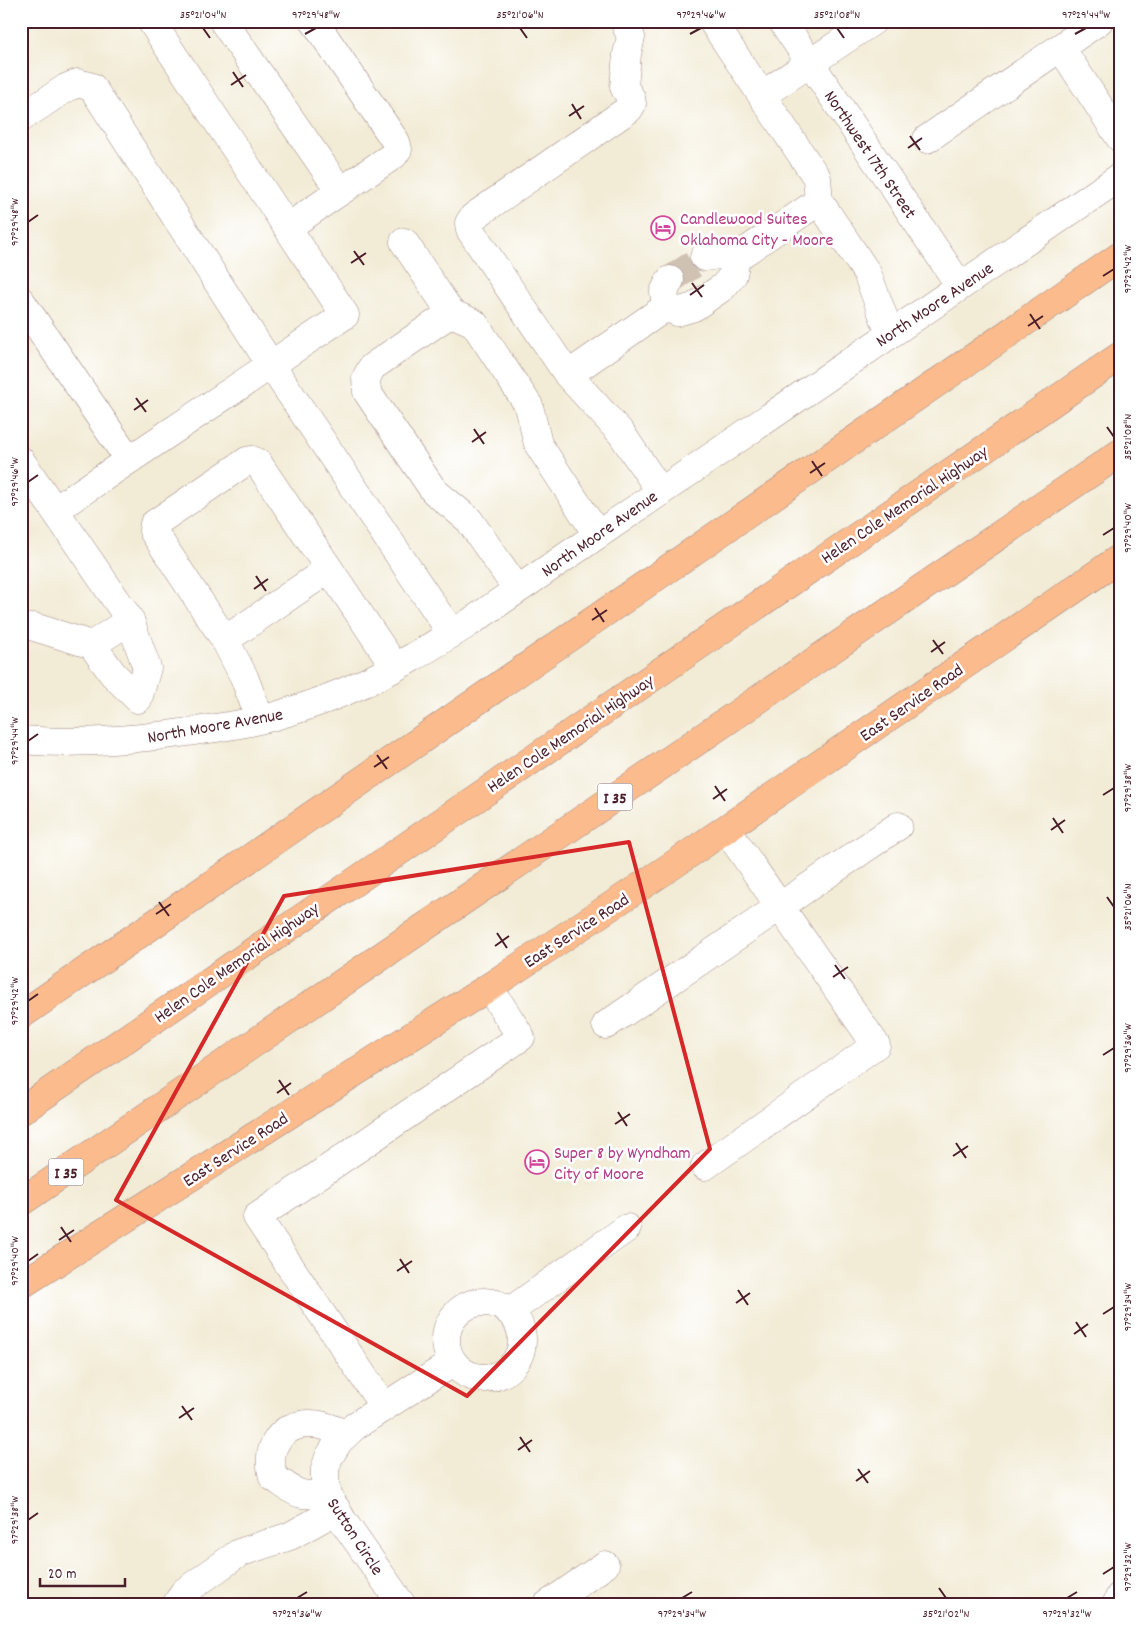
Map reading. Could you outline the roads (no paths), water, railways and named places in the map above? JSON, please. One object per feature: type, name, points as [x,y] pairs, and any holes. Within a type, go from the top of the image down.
[{"type":"main road","points":[[21,1015],[1120,256]]},
{"type":"main road","name":"Helen Cole Memorial Highway","points":[[21,1111],[1120,356]]},
{"type":"main road","name":"I 35","points":[[21,1202],[1120,453]]},
{"type":"main road","name":"East Service Road","points":[[21,1285],[489,987],[726,829],[1120,558]]},
{"type":"street","points":[[55,510],[345,315],[151,21]]},
{"type":"street","points":[[223,21],[340,191]]},
{"type":"street","points":[[288,227],[394,155],[398,149],[396,142],[314,21]]},
{"type":"street","points":[[624,21],[631,37],[627,54],[624,87],[631,98],[632,104],[629,109],[473,217],[469,223],[470,230],[568,375],[621,433],[660,491]]},
{"type":"street","points":[[712,21],[817,178],[819,201],[868,273],[890,334]]},
{"type":"street","name":"Northwest 17th Street","points":[[782,21],[960,286]]},
{"type":"street","points":[[762,95],[873,21]]},
{"type":"street","points":[[927,139],[1099,21]]},
{"type":"street","points":[[1060,48],[1120,138]]},
{"type":"street","points":[[21,118],[66,88],[78,83],[92,86],[271,365],[452,634]]},
{"type":"street","name":"North Moore Avenue","points":[[21,740],[48,742],[147,738],[242,724],[285,714],[329,698],[396,667],[452,634],[1120,177]]},
{"type":"street","points":[[704,257],[719,255],[736,258],[819,201]]},
{"type":"street","points":[[404,242],[451,313],[474,323],[529,406],[538,444],[597,534]]},
{"type":"street","points":[[666,307],[677,312],[694,307],[723,288],[733,275],[736,258]]},
{"type":"street","points":[[666,307],[664,292],[670,280]]},
{"type":"street","points":[[21,301],[129,460]]},
{"type":"street","points":[[568,375],[666,307]]},
{"type":"street","points":[[451,313],[372,367],[366,378],[367,392],[434,491],[469,520],[517,589]]},
{"type":"street","points":[[260,719],[244,677],[226,640],[153,530],[154,524],[247,461],[252,460],[258,463],[396,667]]},
{"type":"street","points":[[25,476],[55,510],[130,620],[147,668],[138,699],[147,738]]},
{"type":"street","points":[[226,640],[329,569]]},
{"type":"street","points":[[26,620],[92,645],[113,674],[138,699]]},
{"type":"street","points":[[92,645],[130,620]]},
{"type":"street","points":[[606,1025],[898,826]]},
{"type":"street","points":[[705,1166],[876,1045],[726,829]]},
{"type":"street","points":[[384,1407],[257,1217],[521,1037],[489,987]]},
{"type":"street","points":[[510,1312],[627,1228]]},
{"type":"street","points":[[487,1302],[497,1304],[510,1312],[521,1329],[522,1347],[514,1365],[499,1376],[484,1379],[471,1377],[458,1370],[452,1363],[445,1345],[445,1334],[450,1322],[458,1311],[470,1304],[487,1302]]},
{"type":"street","name":"Sutton Circle","points":[[402,1605],[332,1501],[325,1486],[325,1469],[329,1457],[346,1434],[452,1363]]},
{"type":"street","name":"Sutton Circle","points":[[332,1501],[300,1494],[273,1477],[270,1457],[279,1436],[302,1425],[313,1424],[346,1434]]},
{"type":"street","points":[[176,1605],[184,1592],[239,1553],[290,1536],[332,1501]]},
{"type":"street","points":[[547,1605],[605,1565]]},
{"type":"street","points":[[1116,1605],[1120,1596]]},
{"type":"tunnel","points":[[670,280],[704,257]]},
{"type":"place","name":"Candlewood Suites Oklahoma City - Moore","points":[[663,228]]},
{"type":"place","name":"Super 8 by Wyndham City of Moore","points":[[537,1162]]}]
